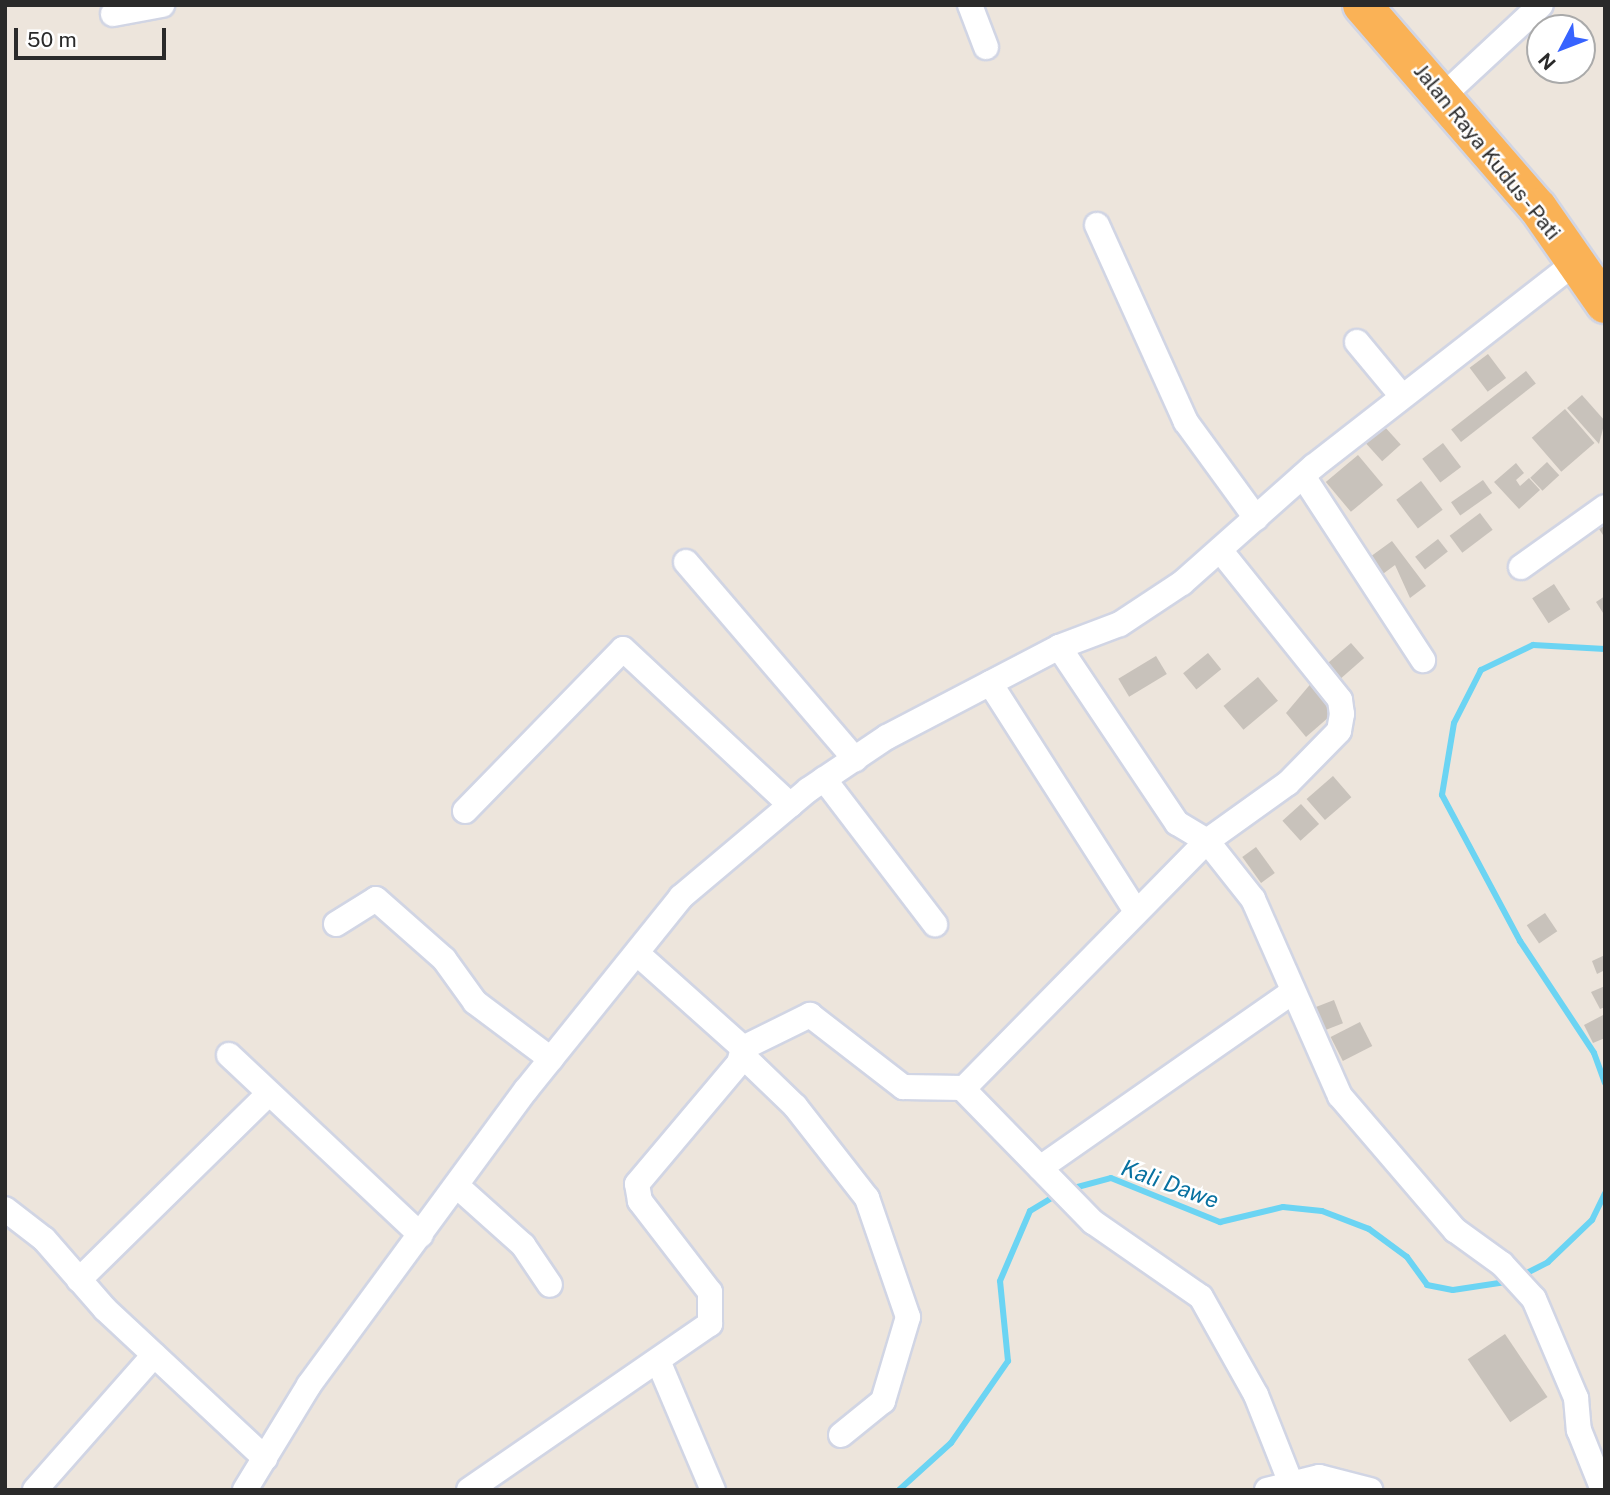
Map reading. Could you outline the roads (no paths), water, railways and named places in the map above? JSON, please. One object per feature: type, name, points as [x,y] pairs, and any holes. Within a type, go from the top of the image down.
[{"type":"highway","name":"Jalan Raya Kudus - Pati","points":[[1362,5],[1444,95],[1595,285]]},
{"type":"street","points":[[113,14],[162,5]]},
{"type":"street","points":[[970,5],[986,47]]},
{"type":"street","points":[[1444,95],[1541,5]]},
{"type":"street","points":[[1097,225],[1186,422],[1256,518]]},
{"type":"street","points":[[247,1489],[309,1385],[551,1059],[639,955],[681,897],[824,779],[990,683],[1059,647],[1120,624],[1220,550],[1303,476],[1401,395],[1595,285]]},
{"type":"street","points":[[1357,342],[1401,395]]},
{"type":"street","points":[[1303,476],[1423,660]]},
{"type":"street","points":[[1521,567],[1605,507]]},
{"type":"street","points":[[963,1088],[1135,910],[1206,841],[1288,783],[1339,731],[1342,714],[1340,700],[1220,550]]},
{"type":"street","points":[[686,562],[855,759]]},
{"type":"street","points":[[1059,647],[1177,823],[1206,841],[1253,898],[1292,992],[1340,1096],[1455,1230],[1502,1264],[1534,1299],[1576,1398],[1579,1430],[1602,1490]]},
{"type":"street","points":[[465,811],[623,649],[790,805]]},
{"type":"street","points":[[990,683],[1135,910]]},
{"type":"street","points":[[824,779],[935,924]]},
{"type":"street","points":[[336,924],[376,899],[436,950],[475,1002],[551,1059]]},
{"type":"street","points":[[639,955],[743,1052],[795,1106],[867,1199],[908,1317],[883,1401],[841,1435]]},
{"type":"street","points":[[1040,1168],[1292,992]]},
{"type":"street","points":[[469,1490],[697,1338],[713,1313],[710,1292],[640,1201],[637,1184],[743,1052],[810,1015],[903,1087],[963,1088],[1093,1223],[1201,1297],[1256,1395],[1278,1485],[1319,1477],[1370,1490]]},
{"type":"street","points":[[229,1055],[421,1235]]},
{"type":"street","points":[[79,1280],[268,1094]]},
{"type":"street","points":[[457,1186],[523,1245],[550,1285]]},
{"type":"street","points":[[5,1209],[44,1239],[79,1280],[154,1355],[265,1458]]},
{"type":"street","points":[[38,1488],[154,1355]]},
{"type":"street","points":[[659,1363],[713,1490]]},
{"type":"waterway","name":"Kali Dawe","points":[[1605,649],[1533,645],[1481,670],[1454,723],[1442,795],[1520,941],[1594,1053],[1605,1083]]},
{"type":"waterway","name":"Kali Dawe","points":[[1070,1189],[1111,1178],[1220,1222],[1283,1207],[1322,1211],[1369,1229],[1407,1257],[1427,1285],[1453,1290],[1512,1281]]},
{"type":"waterway","name":"Kali Dawe","points":[[1521,1276],[1548,1262],[1592,1220],[1605,1193]]},
{"type":"waterway","name":"Kali Dawe","points":[[899,1490],[951,1443],[1008,1361],[1000,1281],[1030,1211],[1057,1195]]}]
